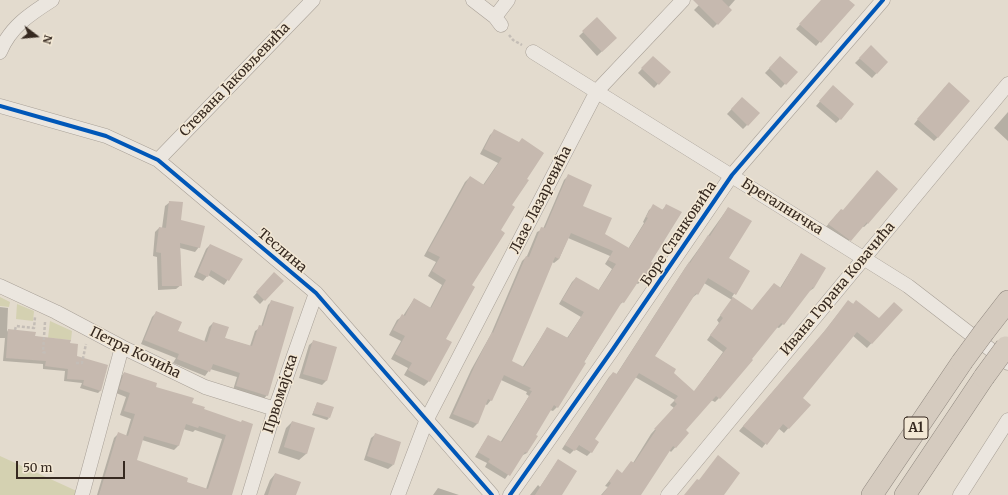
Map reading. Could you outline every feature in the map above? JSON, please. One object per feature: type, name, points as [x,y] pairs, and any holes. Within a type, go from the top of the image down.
[{"type":"highway","name":"A1","points":[[872,495],[962,362],[1008,301]]},
{"type":"highway","name":"A1","points":[[905,495],[984,377],[1007,351]]},
{"type":"street","points":[[0,52],[13,29],[52,0]]},
{"type":"street","name":"Стевана Јаковљевића","points":[[158,160],[313,0]]},
{"type":"street","points":[[473,0],[498,21],[508,0]]},
{"type":"street","name":"Лазе Лазаревића","points":[[398,495],[427,419],[597,91],[683,0]]},
{"type":"street","name":"Боре Станковића","points":[[510,495],[613,349],[732,175],[883,0]]},
{"type":"street","name":"Брегалничка","points":[[533,52],[908,286],[1007,351]]},
{"type":"street","name":"Ивана Горана Ковачића","points":[[668,495],[1008,84]]},
{"type":"street","name":"Теслина","points":[[0,106],[106,136],[158,160],[316,293],[492,495]]},
{"type":"street","name":"Петра Кочића","points":[[0,286],[42,305],[122,347],[205,387],[275,409]]},
{"type":"street","name":"Првомајска","points":[[249,495],[275,409],[316,293]]},
{"type":"street","points":[[82,495],[122,347]]},
{"type":"street","points":[[960,495],[1008,420]]},
{"type":"path","points":[[498,21],[513,40],[533,52]]},
{"type":"path","points":[[15,330],[16,326],[34,328],[42,305]]},
{"type":"path","points":[[42,305],[43,352],[46,353]]},
{"type":"path","points":[[76,363],[82,363],[89,330]]},
{"type":"shaded area","points":[[0,297],[10,302],[9,307],[0,306]]},
{"type":"shaded area","points":[[17,304],[34,311],[33,321],[16,319]]},
{"type":"shaded area","points":[[50,321],[72,331],[71,340],[48,338]]},
{"type":"shaded area","points":[[0,456],[81,493],[80,495],[0,495]]},
{"type":"building","points":[[693,0],[722,0],[732,10],[718,25]]},
{"type":"building","points":[[821,0],[849,0],[855,5],[821,43],[799,24]]},
{"type":"building","points":[[597,17],[617,38],[602,52],[582,31]]},
{"type":"building","points":[[871,45],[888,62],[877,74],[859,58]]},
{"type":"building","points":[[653,56],[671,72],[659,85],[641,68]]},
{"type":"building","points":[[780,56],[798,72],[786,85],[769,68]]},
{"type":"building","points":[[949,82],[970,101],[938,138],[917,119]]},
{"type":"building","points":[[833,85],[854,104],[841,120],[819,101]]},
{"type":"building","points":[[742,97],[760,113],[748,126],[731,109]]},
{"type":"building","points":[[494,129],[519,142],[522,138],[544,153],[527,179],[529,180],[512,205],[515,207],[501,230],[505,233],[472,285],[475,287],[446,339],[452,342],[430,382],[408,370],[412,363],[395,354],[405,336],[393,330],[402,314],[405,316],[414,298],[431,308],[446,280],[432,271],[440,257],[428,251],[470,176],[484,185],[502,158],[484,149]]},
{"type":"building","points":[[877,170],[898,189],[868,224],[867,222],[851,241],[828,224],[841,209],[843,210]]},
{"type":"building","points":[[568,174],[592,185],[583,206],[612,218],[605,234],[629,248],[648,218],[646,217],[653,204],[663,210],[666,204],[682,212],[651,262],[653,263],[643,281],[640,279],[624,303],[622,302],[584,362],[586,363],[558,408],[554,405],[536,435],[538,436],[527,453],[525,452],[510,476],[488,462],[490,459],[478,452],[488,435],[502,442],[532,391],[529,390],[531,388],[504,375],[492,401],[488,399],[478,424],[453,414],[475,365],[492,332],[493,333],[526,256],[529,257],[541,227],[545,228]],"holes":[[[571,233],[613,251],[608,260],[616,264],[599,290],[576,277],[562,300],[584,312],[568,338],[547,327],[524,367],[512,361],[555,257],[559,259]]]},
{"type":"building","points":[[169,201],[183,202],[181,220],[205,226],[200,248],[180,243],[182,286],[162,286],[161,253],[156,252],[159,227],[166,228]]},
{"type":"building","points":[[728,207],[752,221],[729,258],[750,271],[736,295],[708,278],[698,295],[696,293],[655,356],[676,369],[674,373],[694,391],[727,348],[710,335],[723,318],[720,315],[733,297],[752,310],[774,283],[781,288],[801,253],[826,268],[814,288],[813,287],[784,325],[781,323],[752,359],[753,360],[720,399],[716,396],[686,430],[689,433],[676,448],[673,446],[641,495],[602,495],[611,483],[609,481],[617,469],[622,473],[631,461],[634,463],[656,430],[654,429],[677,404],[674,401],[678,396],[639,373],[595,439],[599,442],[592,453],[579,445],[575,451],[565,445],[613,372],[617,374],[689,262],[690,263],[708,235],[710,236]]},
{"type":"building","points":[[210,244],[243,259],[229,281],[211,270],[208,277],[198,272]]},
{"type":"building","points":[[274,272],[284,281],[265,301],[256,292]]},
{"type":"building","points":[[271,300],[294,307],[268,396],[236,386],[240,373],[213,364],[210,372],[177,359],[179,354],[144,340],[156,311],[182,322],[178,331],[207,342],[213,322],[229,327],[225,338],[252,346],[259,325],[263,326]]},
{"type":"building","points":[[848,300],[853,304],[856,300],[879,318],[894,302],[903,310],[872,344],[857,332],[803,398],[811,405],[789,429],[783,424],[767,445],[743,426],[827,328]]},
{"type":"building","points":[[8,329],[36,332],[35,336],[71,340],[70,343],[78,344],[77,356],[108,365],[101,391],[83,385],[84,380],[67,379],[68,369],[45,366],[46,361],[6,358]]},
{"type":"building","points":[[313,340],[337,347],[327,381],[303,374]]},
{"type":"building","points":[[124,372],[157,383],[156,387],[194,398],[192,403],[205,407],[204,409],[241,422],[242,420],[253,424],[232,495],[99,495],[118,432],[128,436],[135,414],[124,411],[130,393],[119,389]],"holes":[[[186,424],[198,428],[199,426],[226,435],[208,489],[187,482],[188,478],[137,460],[144,436],[179,446]]]},
{"type":"building","points":[[317,402],[334,407],[330,418],[313,413]]},
{"type":"building","points":[[292,421],[315,428],[307,454],[284,447]]},
{"type":"building","points":[[375,433],[401,442],[394,465],[367,456]]},
{"type":"building","points":[[718,455],[740,473],[724,495],[684,495],[697,479],[699,480]]},
{"type":"building","points":[[558,459],[577,471],[562,495],[535,495]]},
{"type":"building","points":[[275,473],[301,482],[296,495],[268,495]]},
{"type":"cycle path","points":[[510,495],[613,349],[732,175],[883,0]]},
{"type":"cycle path","points":[[0,106],[106,136],[158,160],[316,293],[492,495]]}]
